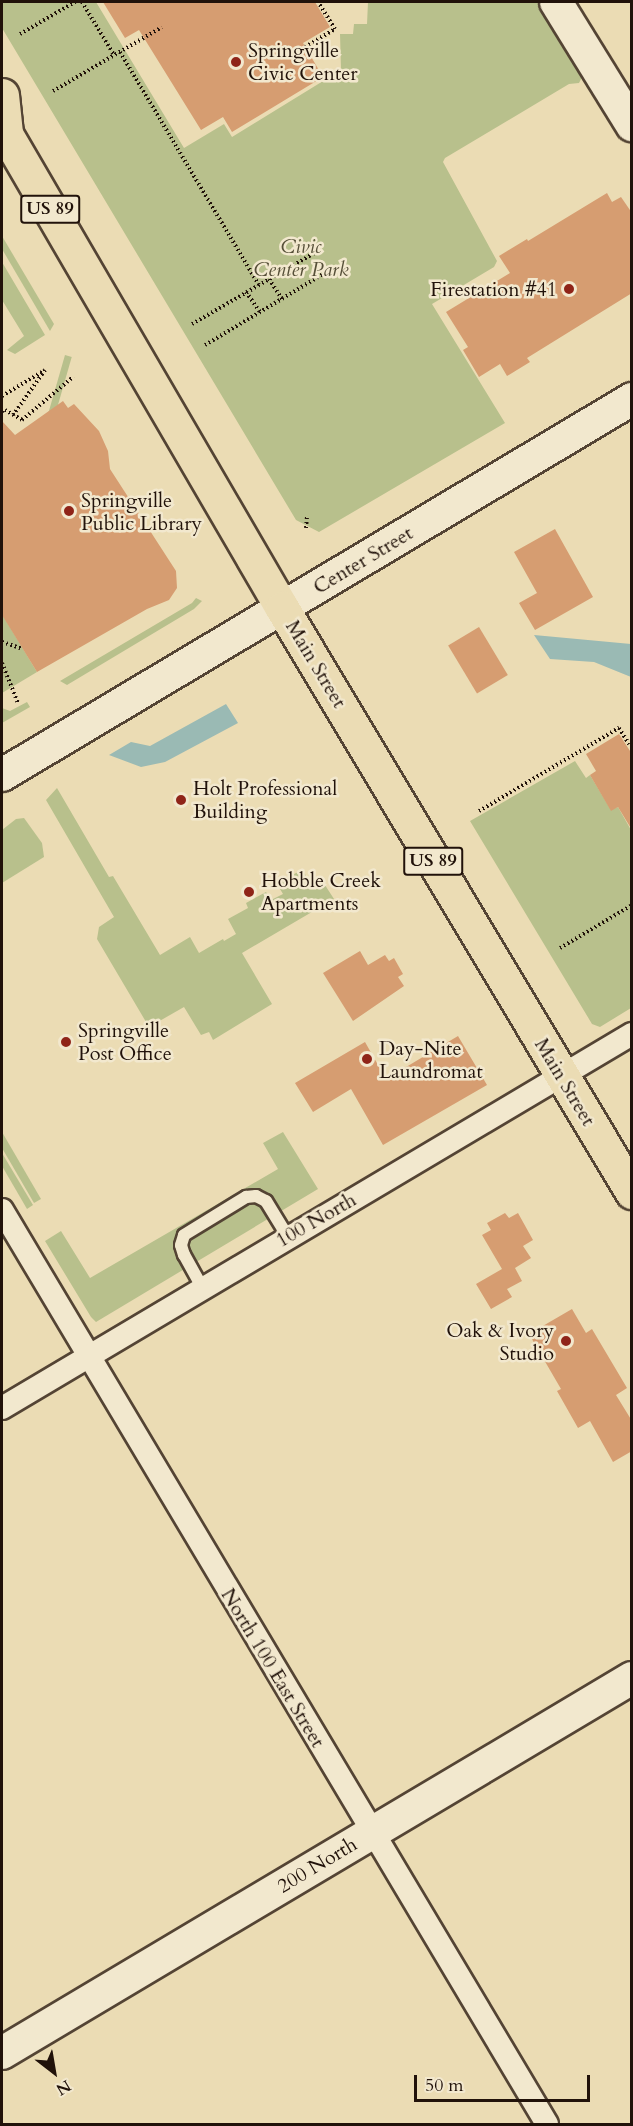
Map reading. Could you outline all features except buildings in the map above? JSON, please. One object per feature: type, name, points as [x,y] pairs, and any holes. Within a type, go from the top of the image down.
[{"type":"main road","name":"Main Street","points":[[2,95],[3,134],[282,608],[632,1192]]},
{"type":"street","points":[[556,2],[632,126]]},
{"type":"street","name":"Center Street","points":[[2,775],[632,399]]},
{"type":"street","name":"100 North","points":[[2,1408],[202,1287],[632,1034]]},
{"type":"street","name":"North 100 East Street","points":[[2,1210],[547,2124]]},
{"type":"street","name":"200 North","points":[[2,2053],[632,1678]]},
{"type":"lane","points":[[202,1287],[184,1255],[181,1245],[184,1235],[246,1197],[256,1196],[266,1201],[288,1237]]},
{"type":"path","points":[[20,34],[75,2]]},
{"type":"path","points":[[82,2],[114,55]]},
{"type":"path","points":[[305,47],[335,29],[318,2]]},
{"type":"path","points":[[53,91],[162,27]]},
{"type":"path","points":[[120,52],[259,285]]},
{"type":"path","points":[[192,324],[318,251]]},
{"type":"path","points":[[204,345],[330,270]]},
{"type":"path","points":[[269,279],[282,299]]},
{"type":"path","points":[[246,292],[260,312]]},
{"type":"path","points":[[2,396],[45,370],[13,415]]},
{"type":"path","points":[[2,411],[22,420],[73,377]]},
{"type":"path","points":[[306,528],[307,517]]},
{"type":"path","points":[[2,642],[23,649]]},
{"type":"path","points":[[2,663],[18,703]]},
{"type":"path","points":[[479,811],[620,728],[629,744]]},
{"type":"path","points":[[560,948],[632,905]]},
{"type":"green space","name":"Civic Center Park","points":[[2,2],[96,2],[184,148],[224,124],[232,137],[341,70],[340,34],[353,34],[354,24],[367,24],[368,2],[537,2],[582,77],[579,83],[569,84],[445,158],[443,162],[497,261],[494,267],[432,304],[505,423],[319,532],[296,520],[2,28]]},
{"type":"green space","points":[[2,236],[54,324],[50,331],[2,249]]},
{"type":"green space","points":[[2,262],[45,335],[15,354],[7,350],[24,336],[2,300]]},
{"type":"green space","points":[[65,355],[72,357],[2,600],[2,575]]},
{"type":"green space","points":[[196,598],[202,601],[194,609],[67,685],[60,681],[192,603]]},
{"type":"green space","points":[[2,614],[37,672],[2,693]]},
{"type":"green space","points":[[27,702],[30,707],[2,723],[2,708],[10,711]]},
{"type":"green space","points":[[575,761],[586,778],[590,775],[611,810],[618,807],[631,830],[631,1008],[600,1027],[592,1024],[470,821]]},
{"type":"green space","points":[[57,788],[109,877],[113,876],[160,955],[190,937],[199,953],[236,934],[228,919],[248,908],[246,903],[266,892],[271,900],[283,894],[277,884],[296,873],[303,871],[313,887],[323,882],[334,899],[242,953],[272,1004],[213,1040],[209,1032],[201,1035],[184,1007],[149,1027],[97,939],[99,927],[114,917],[46,800]]},
{"type":"green space","points":[[24,818],[42,843],[44,857],[2,883],[2,830],[16,819]]},
{"type":"green space","points":[[2,1132],[41,1199],[34,1203],[2,1148]]},
{"type":"green space","points":[[283,1132],[318,1189],[96,1322],[91,1317],[45,1241],[61,1231],[90,1278],[278,1169],[263,1143]]},
{"type":"green space","points":[[2,1153],[33,1205],[27,1209],[2,1166]]},
{"type":"water","points":[[534,635],[631,644],[631,677],[594,662],[550,659]]},
{"type":"water","points":[[226,704],[238,723],[165,762],[141,767],[109,755],[131,742],[150,746]]},
{"type":"place","name":"Springville Civic Center","points":[[236,62]]},
{"type":"place","name":"Firestation #41","points":[[569,289]]},
{"type":"place","name":"Springville Public Library","points":[[69,511]]},
{"type":"place","name":"Holt Professional Building","points":[[181,800]]},
{"type":"place","name":"Hobble Creek Apartments","points":[[249,892]]},
{"type":"place","name":"Springville Post Office","points":[[66,1042]]},
{"type":"place","name":"Day-Nite Laundromat","points":[[367,1059]]},
{"type":"place","name":"Oak & Ivory Studio","points":[[566,1341]]}]
